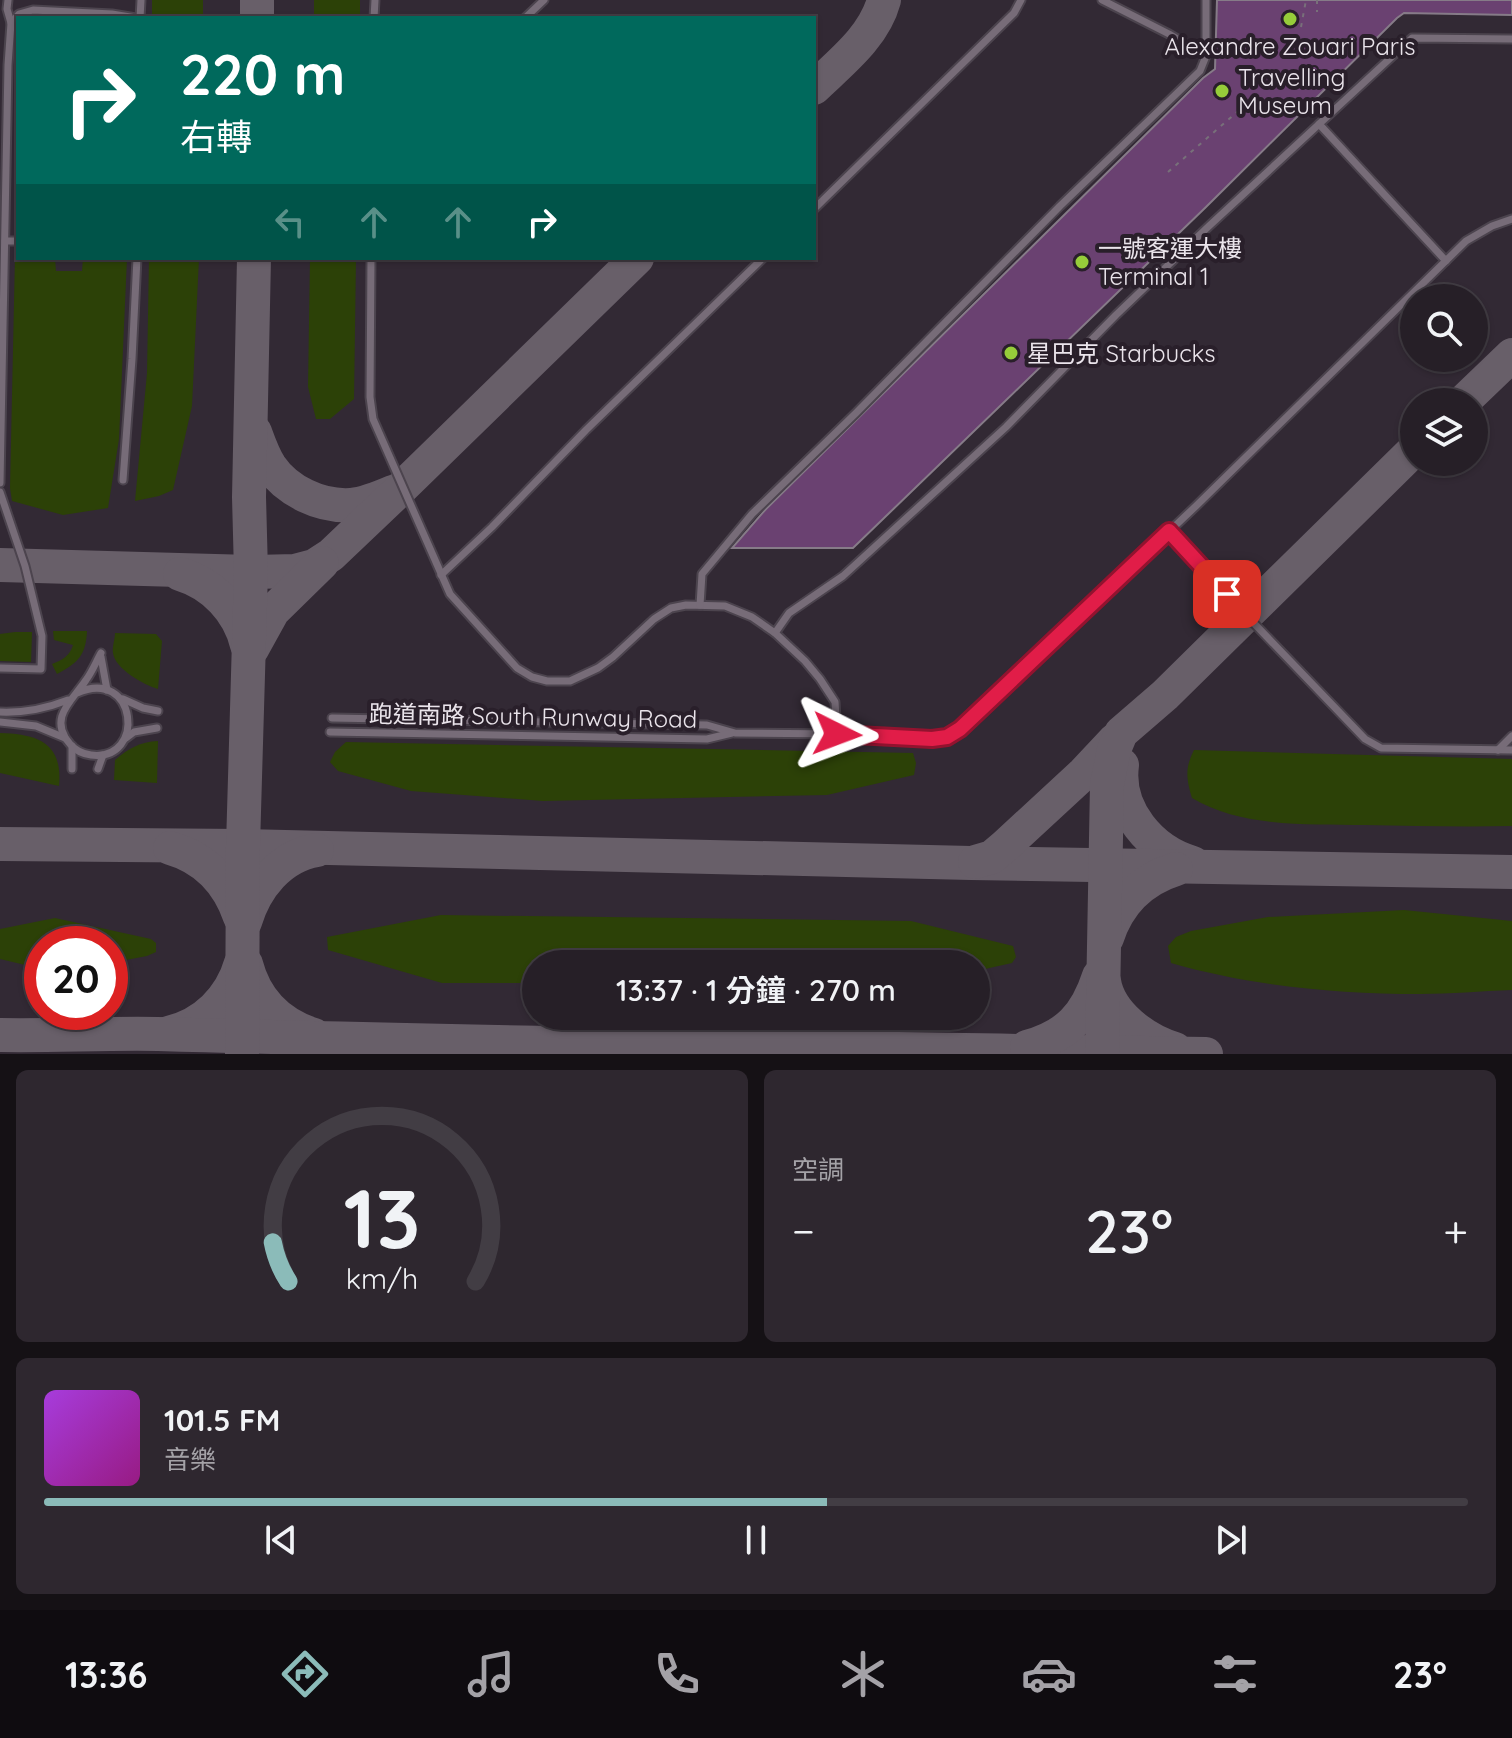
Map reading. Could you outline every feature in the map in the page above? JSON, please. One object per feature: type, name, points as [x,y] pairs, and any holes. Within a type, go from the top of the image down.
[{"type":"lane","points":[[0,483],[11,23],[8,0]]},
{"type":"lane","points":[[527,16],[544,0]]},
{"type":"lane","points":[[816,207],[1014,13],[1021,0]]},
{"type":"lane","points":[[1102,0],[1206,56]]},
{"type":"lane","points":[[700,605],[702,574],[752,514],[1060,206],[1200,71],[1206,56],[1206,0]]},
{"type":"lane","points":[[17,16],[33,10],[125,16]]},
{"type":"lane","points":[[11,23],[16,17]]},
{"type":"lane","points":[[775,633],[789,613],[843,576],[1006,427],[1116,315],[1412,38],[1512,39]]},
{"type":"lane","points":[[8,65],[16,66]]},
{"type":"lane","points":[[1319,124],[1446,261]]},
{"type":"lane","name":"跑道南路 South Runway Road","points":[[330,732],[707,739],[735,733],[947,737],[960,729],[1169,531],[1466,241],[1512,219]]},
{"type":"lane","points":[[5,241],[16,241]]},
{"type":"lane","points":[[123,480],[137,260]]},
{"type":"lane","points":[[371,260],[370,397],[373,419],[450,594],[517,668],[547,681],[570,681],[613,657],[662,612],[700,605],[725,606],[752,617],[805,661],[835,702],[837,734]]},
{"type":"lane","points":[[441,575],[761,260]]},
{"type":"lane","points":[[0,492],[25,566],[42,636],[41,669],[0,668]]},
{"type":"lane","points":[[1169,531],[1365,739],[1381,748],[1512,750]]},
{"type":"lane","points":[[107,690],[101,653],[77,693],[64,708],[62,728],[72,746],[90,756],[103,755],[134,732],[157,728]]},
{"type":"lane","points":[[77,693],[86,689],[107,690],[143,708],[158,711]]},
{"type":"lane","points":[[117,696],[129,716],[126,738]]},
{"type":"lane","points":[[0,712],[45,709],[69,700]]},
{"type":"lane","name":"跑道南路 South Runway Road","points":[[332,718],[707,725],[735,733]]},
{"type":"lane","points":[[0,722],[36,726],[65,738]]},
{"type":"lane","points":[[1498,750],[1512,736]]},
{"type":"lane","points":[[72,746],[72,769]]},
{"type":"lane","points":[[98,769],[103,755]]},
{"type":"path","points":[[1301,27],[1306,0]]},
{"type":"path","points":[[1317,0],[1317,12]]},
{"type":"path","points":[[1168,172],[1244,106]]},
{"type":"green space","points":[[152,0],[203,0],[203,16],[152,16]]},
{"type":"green space","points":[[314,0],[360,0],[360,16],[314,16]]},
{"type":"green space","points":[[15,256],[16,260],[55,260],[56,271],[82,271],[83,260],[127,260],[119,439],[108,508],[63,515],[12,501]]},
{"type":"green space","points":[[149,260],[199,260],[192,406],[173,490],[135,501],[147,373]]},
{"type":"green space","points":[[310,260],[356,260],[354,399],[330,419],[316,419],[308,387]]},
{"type":"green space","points":[[53,631],[87,631],[80,657],[57,674],[52,664],[65,657],[73,645],[54,640]]},
{"type":"green space","points":[[32,632],[31,662],[0,661],[0,634]]},
{"type":"green space","points":[[115,633],[156,634],[162,641],[158,689],[138,680],[119,665],[113,653]]},
{"type":"green space","points":[[0,733],[26,736],[45,744],[57,760],[59,786],[0,773]]},
{"type":"green space","points":[[158,741],[157,783],[114,780],[115,760],[135,746]]},
{"type":"green space","points":[[346,742],[913,753],[916,763],[914,775],[827,795],[543,801],[411,791],[338,771],[330,762]]},
{"type":"green space","points":[[1194,750],[1512,759],[1512,826],[1299,824],[1232,815],[1192,798],[1187,773]]},
{"type":"green space","points":[[1404,910],[1512,921],[1512,990],[1420,994],[1325,990],[1232,978],[1171,963],[1168,946],[1176,937],[1191,931],[1268,917]]},
{"type":"green space","points":[[441,915],[911,921],[1013,946],[1016,957],[1012,963],[990,968],[990,950],[522,950],[522,983],[442,983],[328,950],[327,937]]},
{"type":"green space","points":[[55,918],[92,926],[24,926],[24,965],[0,959],[0,929]]},
{"type":"green space","points":[[128,934],[156,943],[156,952],[128,960]]},
{"type":"building","name":"一號客運大樓 Terminal 1","points":[[1217,0],[1512,0],[1512,15],[1404,13],[1397,18],[853,548],[732,548],[766,509],[1215,69]]},
{"type":"taxiway","points":[[257,0],[257,16]]},
{"type":"taxiway","points":[[816,86],[865,37],[884,0]]},
{"type":"taxiway","points":[[242,1054],[254,260]]},
{"type":"taxiway","points":[[0,565],[251,572],[295,571],[314,566],[331,555],[391,498],[635,260]]},
{"type":"taxiway","points":[[1478,388],[1512,355]]},
{"type":"taxiway","points":[[255,432],[263,453],[277,475],[305,496],[328,503],[351,505],[393,492]]},
{"type":"taxiway","points":[[1102,1054],[1107,784],[1121,733],[1165,695],[1400,464]]},
{"type":"taxiway","points":[[252,649],[273,611],[322,563]]},
{"type":"taxiway","points":[[180,574],[203,585],[223,600],[238,621],[247,645]]},
{"type":"taxiway","points":[[975,862],[992,857],[1005,846],[1115,740]]},
{"type":"taxiway","points":[[1122,765],[1125,798],[1140,826],[1163,849],[1193,863]]},
{"type":"taxiway","points":[[0,844],[243,846],[1512,872]]},
{"type":"taxiway","points":[[170,848],[194,858],[214,873],[229,893],[240,917]]},
{"type":"taxiway","points":[[245,922],[255,897],[271,876],[292,859],[317,850]]},
{"type":"taxiway","points":[[1107,938],[1132,894],[1176,869]]},
{"type":"taxiway","points":[[168,1033],[193,1024],[214,1008],[230,988],[241,963]]},
{"type":"taxiway","points":[[246,964],[250,977],[270,1008],[290,1024],[314,1035]]},
{"type":"taxiway","points":[[1027,1047],[1053,1037],[1073,1022],[1088,1002],[1099,976]]},
{"type":"taxiway","points":[[1104,981],[1113,1004],[1130,1024],[1152,1039],[1175,1049]]},
{"type":"taxiway","points":[[0,1035],[158,1034],[1206,1054]]},
{"type":"place","name":"Alexandre Zouari Paris","points":[[1290,19]]},
{"type":"place","name":"Travelling Museum","points":[[1222,91]]},
{"type":"place","name":"一號客運大樓 Terminal 1","points":[[1082,262]]},
{"type":"place","name":"星巴克 Starbucks","points":[[1011,353]]},
{"type":"route","points":[[837,734],[932,739],[947,737],[960,729],[1169,531],[1227,594]]}]
